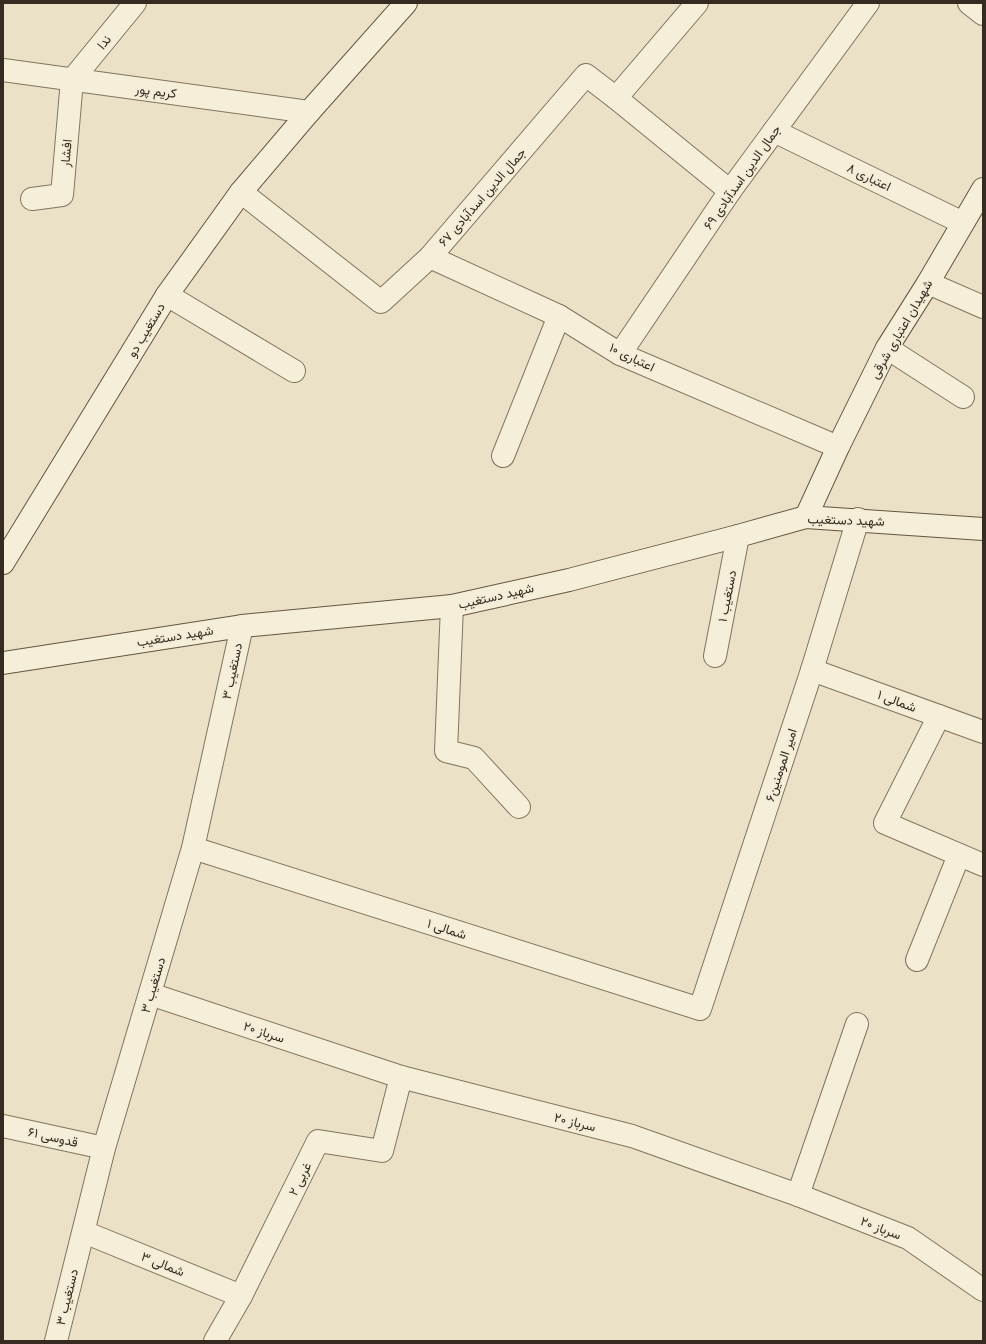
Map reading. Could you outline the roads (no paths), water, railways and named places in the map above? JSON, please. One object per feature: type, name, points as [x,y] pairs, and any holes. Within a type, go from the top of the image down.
[{"type":"street","name":"ندا","points":[[72,80],[135,3]]},
{"type":"street","name":"دستغیب دو","points":[[3,563],[167,295],[241,192],[309,112],[406,3]]},
{"type":"street","points":[[698,3],[616,98],[730,191]]},
{"type":"street","name":"جمال الدین اسدآبادی ۶۹","points":[[620,354],[730,191],[868,3]]},
{"type":"street","points":[[969,3],[983,14]]},
{"type":"street","name":"کریم پور","points":[[3,70],[309,112]]},
{"type":"street","name":"جمال الدین اسدآبادی ۶۷","points":[[241,192],[381,302],[430,257],[586,75],[616,98]]},
{"type":"street","name":"افشار","points":[[32,199],[62,195],[72,80]]},
{"type":"street","name":"اعتباری ۸","points":[[774,131],[963,222]]},
{"type":"street","name":"شهیدان اعتباری شرقی","points":[[806,517],[838,447],[887,348],[928,283],[983,189]]},
{"type":"street","name":"اعتباری ۱۰","points":[[430,257],[559,316],[620,354],[838,447]]},
{"type":"street","points":[[928,283],[983,307]]},
{"type":"street","points":[[167,295],[294,371]]},
{"type":"street","points":[[503,456],[559,316]]},
{"type":"street","points":[[887,348],[963,397]]},
{"type":"street","name":"شهید دستغیب","points":[[3,663],[242,626],[452,606],[569,580],[806,517],[858,519],[983,529]]},
{"type":"street","name":"امیر المومنین۶","points":[[700,1009],[812,670],[858,519]]},
{"type":"street","name":"دستغیب ۱","points":[[715,656],[738,536]]},
{"type":"street","points":[[452,606],[446,751],[474,758],[519,807]]},
{"type":"street","name":"دستغیب ۳","points":[[56,1341],[104,1148],[193,848],[242,626]]},
{"type":"street","name":"شمالی ۱","points":[[812,670],[983,732]]},
{"type":"street","points":[[939,716],[885,823],[983,865]]},
{"type":"street","name":"شمالی ۱","points":[[193,848],[700,1009]]},
{"type":"street","points":[[917,960],[959,855]]},
{"type":"street","name":"سرباز ۲۰","points":[[150,994],[401,1077],[632,1136],[798,1195],[908,1238],[983,1290]]},
{"type":"street","points":[[798,1195],[857,1024]]},
{"type":"street","name":"غربی ۲","points":[[215,1341],[241,1296],[318,1141],[382,1151],[401,1077]]},
{"type":"street","name":"قدوسی ۶۱","points":[[3,1126],[104,1148]]},
{"type":"street","name":"شمالی ۳","points":[[84,1232],[241,1296]]}]
